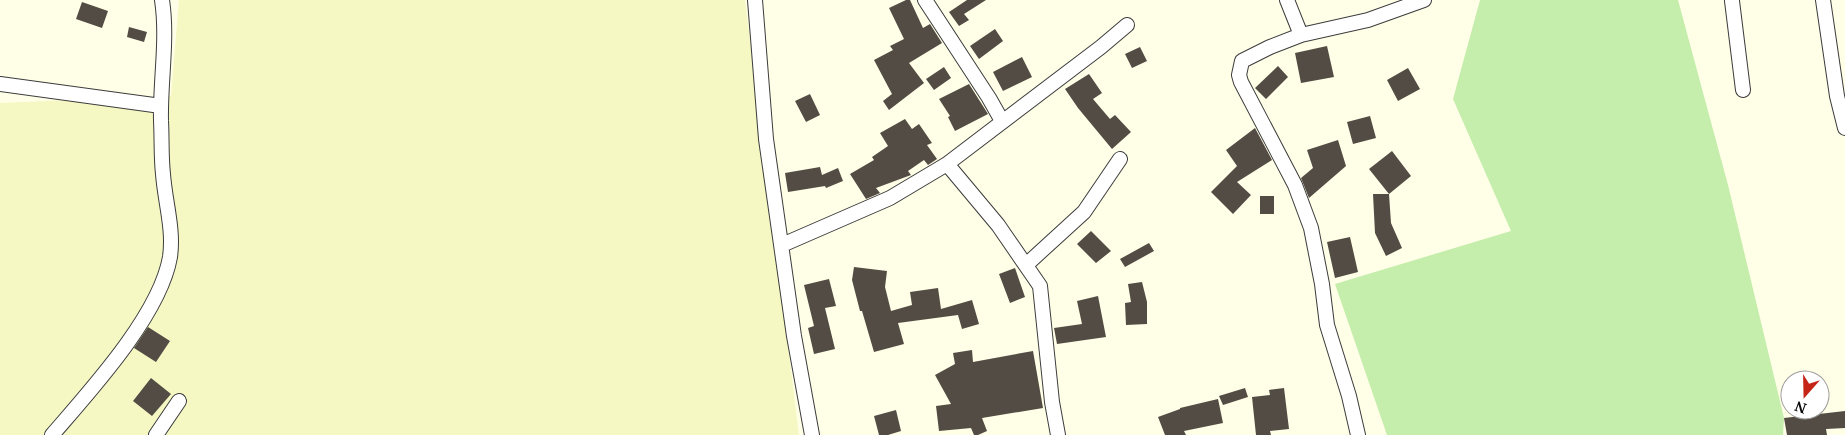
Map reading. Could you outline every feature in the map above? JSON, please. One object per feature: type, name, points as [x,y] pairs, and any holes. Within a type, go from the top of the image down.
[{"type":"street","points":[[52,435],[118,356],[147,312],[161,285],[170,257],[171,229],[163,174],[161,106],[164,17],[162,0]]},
{"type":"street","points":[[755,0],[766,139],[794,336],[812,435]]},
{"type":"street","points":[[925,0],[1002,121]]},
{"type":"street","points":[[1288,0],[1301,35]]},
{"type":"street","points":[[1358,435],[1349,396],[1327,325],[1322,284],[1311,228],[1295,185],[1239,76],[1242,62],[1270,47],[1301,35],[1368,20],[1424,0]]},
{"type":"street","points":[[1737,0],[1743,90]]},
{"type":"street","points":[[1823,0],[1837,96],[1845,128]]},
{"type":"street","points":[[782,245],[890,198],[946,164],[1127,25]]},
{"type":"street","points":[[0,84],[161,106]]},
{"type":"street","points":[[1026,265],[1084,212],[1120,159]]},
{"type":"street","points":[[946,164],[998,225],[1040,286],[1052,402],[1058,435]]},
{"type":"street","points":[[156,435],[179,401]]},
{"type":"green space","points":[[179,0],[745,0],[799,435],[0,435],[0,103],[171,96]]},
{"type":"green space","points":[[1480,0],[1678,0],[1728,185],[1780,401],[1780,420],[1784,420],[1783,435],[1387,435],[1335,284],[1511,231],[1453,99]]},
{"type":"building","points":[[910,0],[923,28],[930,24],[942,43],[909,63],[924,83],[889,110],[883,101],[892,94],[874,60],[893,50],[890,46],[904,39],[889,8]]},
{"type":"building","points":[[967,0],[986,0],[964,14],[969,20],[959,26],[949,12]]},
{"type":"building","points":[[82,2],[108,11],[102,28],[76,19]]},
{"type":"building","points":[[129,27],[147,32],[144,42],[127,37]]},
{"type":"building","points":[[995,29],[1003,41],[979,59],[970,46]]},
{"type":"building","points":[[1327,46],[1334,77],[1301,83],[1295,53]]},
{"type":"building","points":[[1140,47],[1147,61],[1132,68],[1125,54]]},
{"type":"building","points":[[1022,57],[1032,77],[1003,91],[993,72]]},
{"type":"building","points":[[1278,66],[1288,77],[1266,99],[1255,88]]},
{"type":"building","points":[[944,67],[951,78],[934,90],[926,79]]},
{"type":"building","points":[[1408,68],[1420,89],[1398,101],[1387,80]]},
{"type":"building","points":[[1089,74],[1102,93],[1093,99],[1110,119],[1115,115],[1131,132],[1112,149],[1065,89]]},
{"type":"building","points":[[969,84],[988,114],[955,131],[948,117],[950,116],[939,99]]},
{"type":"building","points":[[810,94],[820,115],[806,122],[795,101]]},
{"type":"building","points":[[1370,116],[1376,138],[1353,144],[1347,122]]},
{"type":"building","points":[[905,119],[912,129],[919,124],[932,143],[927,145],[937,159],[928,165],[924,160],[908,171],[911,175],[876,188],[880,193],[866,199],[850,174],[874,160],[872,157],[888,146],[880,133]]},
{"type":"building","points":[[1255,128],[1272,160],[1237,182],[1251,195],[1233,214],[1211,192],[1237,166],[1226,150]]},
{"type":"building","points":[[1338,140],[1346,166],[1309,198],[1301,178],[1313,168],[1307,150]]},
{"type":"building","points":[[1392,151],[1411,176],[1389,194],[1369,169]]},
{"type":"building","points":[[820,167],[822,175],[838,168],[843,181],[826,188],[825,186],[788,192],[785,173]]},
{"type":"building","points":[[1373,194],[1389,194],[1391,223],[1402,248],[1386,256],[1375,233]]},
{"type":"building","points":[[1260,196],[1274,196],[1274,214],[1260,214]]},
{"type":"building","points":[[1091,231],[1111,251],[1096,263],[1077,244]]},
{"type":"building","points":[[1350,237],[1358,272],[1335,278],[1327,242]]},
{"type":"building","points":[[1149,243],[1154,251],[1125,267],[1120,259]]},
{"type":"building","points":[[854,267],[887,271],[885,287],[891,311],[912,305],[910,292],[938,288],[941,309],[972,300],[979,324],[962,329],[958,315],[898,323],[904,344],[874,352],[852,280]]},
{"type":"building","points":[[1015,268],[1025,297],[1010,303],[999,274]]},
{"type":"building","points":[[829,279],[836,306],[825,308],[835,349],[814,354],[808,328],[814,326],[804,285]]},
{"type":"building","points":[[1142,282],[1147,302],[1147,324],[1126,325],[1125,303],[1131,302],[1128,284]]},
{"type":"building","points":[[1098,296],[1106,337],[1057,344],[1054,328],[1082,324],[1077,301]]},
{"type":"building","points":[[148,327],[170,341],[156,362],[134,348]]},
{"type":"building","points":[[972,350],[973,362],[1033,351],[1043,408],[982,418],[987,431],[978,435],[974,435],[971,428],[939,431],[936,406],[951,404],[935,375],[955,364],[953,353]]},
{"type":"building","points":[[151,378],[171,394],[152,416],[133,401]]},
{"type":"building","points":[[1245,388],[1248,397],[1223,405],[1219,396]]},
{"type":"building","points":[[1284,388],[1289,429],[1270,431],[1271,435],[1256,435],[1252,397],[1270,395],[1269,390]]},
{"type":"building","points":[[1218,399],[1223,423],[1184,431],[1186,435],[1165,435],[1158,417],[1180,408]]},
{"type":"building","points":[[896,410],[901,431],[888,435],[879,435],[874,416]]},
{"type":"building","points":[[1845,411],[1845,428],[1826,429],[1827,435],[1787,435],[1784,420],[1830,420],[1830,413]]}]
